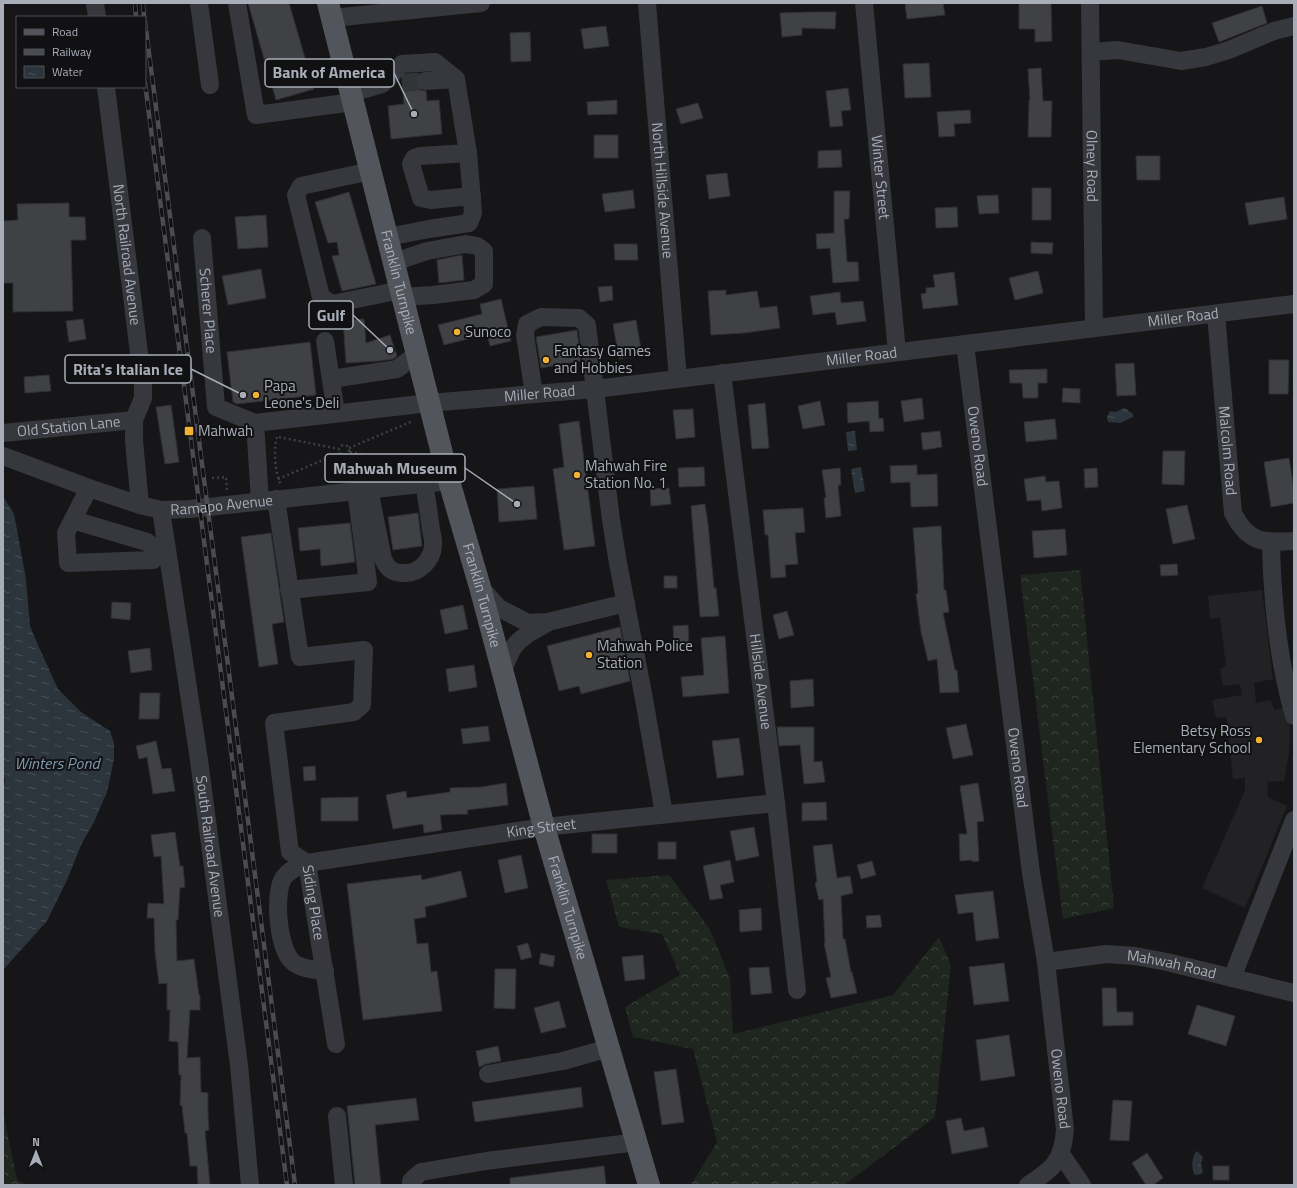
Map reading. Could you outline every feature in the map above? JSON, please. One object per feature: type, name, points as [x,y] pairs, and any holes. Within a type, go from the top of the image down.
[{"type":"main road","name":"Franklin Turnpike","points":[[330,11],[417,354],[424,411],[435,478],[480,586],[544,827],[649,1185]]},
{"type":"street","points":[[95,3],[97,16]]},
{"type":"street","points":[[199,3],[210,85]]},
{"type":"street","points":[[236,3],[256,115],[352,98],[382,84],[402,82]]},
{"type":"street","points":[[330,11],[481,3]]},
{"type":"street","name":"North Hillside Avenue","points":[[647,3],[678,378]]},
{"type":"street","name":"Winter Street","points":[[864,3],[898,352]]},
{"type":"street","name":"Olney Road","points":[[1090,3],[1094,328]]},
{"type":"street","points":[[1091,52],[1118,50],[1181,61],[1206,57],[1274,31],[1294,26]]},
{"type":"street","points":[[382,84],[402,64],[435,62],[456,79],[468,153],[473,213],[469,223],[388,237]]},
{"type":"street","points":[[425,81],[456,79]]},
{"type":"street","name":"North Railroad Avenue","points":[[106,88],[143,385],[143,398],[134,420]]},
{"type":"street","points":[[468,153],[414,158],[411,164],[421,198],[431,200],[472,196]]},
{"type":"street","points":[[371,171],[301,186],[296,196],[321,297],[332,304],[402,294],[433,295],[474,290],[484,284],[484,251],[477,246],[466,244],[428,251],[394,262]]},
{"type":"street","name":"Scherer Place","points":[[202,238],[216,407],[255,423]]},
{"type":"street","name":"Miller Road","points":[[255,423],[336,414],[424,411],[534,394],[595,389],[1294,304]]},
{"type":"street","name":"Malcolm Road","points":[[1216,314],[1230,500],[1233,513],[1239,525],[1248,534],[1260,540],[1270,542],[1294,541]]},
{"type":"street","points":[[534,394],[525,334],[527,324],[541,317],[579,318],[587,325],[611,520],[664,814]]},
{"type":"street","points":[[325,341],[336,414]]},
{"type":"street","name":"Oweno Road","points":[[965,344],[1031,873],[1046,962],[1065,1129],[1061,1154]]},
{"type":"street","points":[[331,379],[398,368],[417,354]]},
{"type":"street","name":"Hillside Avenue","points":[[722,373],[776,803],[797,990]]},
{"type":"street","points":[[134,420],[134,441],[140,505]]},
{"type":"street","name":"Old Station Lane","points":[[3,433],[134,420]]},
{"type":"street","points":[[255,423],[268,500],[289,590],[368,582],[363,490]]},
{"type":"street","name":"Ramapo Avenue","points":[[3,456],[90,488],[140,505],[161,510],[190,509],[363,490],[435,478]]},
{"type":"street","points":[[363,490],[383,559],[388,568],[395,572],[405,573],[418,570],[426,563],[434,546],[435,478]]},
{"type":"street","points":[[90,488],[66,533],[68,563],[161,559]]},
{"type":"street","name":"South Railroad Avenue","points":[[161,510],[161,559],[199,760],[237,1049],[250,1185]]},
{"type":"street","points":[[73,520],[147,542],[152,546],[161,559]]},
{"type":"street","points":[[1270,542],[1272,584],[1284,680],[1294,716]]},
{"type":"street","points":[[480,586],[499,608],[528,623],[548,622],[626,603]]},
{"type":"street","name":"Siding Place","points":[[289,590],[300,657],[364,650],[362,705],[354,712],[274,723],[290,852],[307,863],[336,1044]]},
{"type":"street","points":[[502,671],[512,649],[518,642],[548,622]]},
{"type":"street","name":"King Street","points":[[325,971],[304,967],[293,962],[286,953],[282,940],[278,904],[280,886],[284,878],[293,868],[307,863],[544,827],[776,803]]},
{"type":"street","points":[[1232,978],[1294,820]]},
{"type":"street","name":"Mahwah Road","points":[[1046,962],[1106,954],[1128,956],[1167,962],[1294,993]]},
{"type":"street","points":[[488,1074],[563,1061],[609,1048]]},
{"type":"street","points":[[337,1116],[344,1185]]},
{"type":"street","points":[[411,1185],[411,1181],[421,1172],[637,1142]]},
{"type":"street","points":[[1028,1185],[1048,1172],[1057,1162],[1061,1154],[1082,1185]]},
{"type":"path","points":[[289,485],[281,485],[278,479],[274,445],[275,436],[339,451],[345,456],[349,450],[424,411]]},
{"type":"path","points":[[278,479],[339,451],[344,445],[347,446],[349,450],[435,478]]},
{"type":"path","points":[[212,478],[226,477],[226,484]]},
{"type":"shaded area","name":"Betsy Ross Elementary School","points":[[1262,590],[1273,679],[1254,683],[1256,703],[1271,700],[1274,710],[1283,708],[1290,727],[1289,753],[1284,781],[1267,782],[1268,797],[1287,806],[1245,908],[1202,888],[1245,791],[1245,778],[1233,779],[1226,717],[1216,718],[1212,700],[1242,695],[1240,684],[1223,686],[1220,669],[1226,666],[1220,617],[1210,619],[1208,596]]},
{"type":"green space","points":[[1080,570],[1114,908],[1063,919],[1020,575]]},
{"type":"green space","points":[[669,875],[709,928],[730,978],[733,1034],[893,995],[939,937],[951,966],[935,1117],[844,1185],[691,1185],[717,1142],[693,1049],[633,1037],[625,1007],[680,975],[662,934],[619,927],[606,880]]},
{"type":"green space","points":[[3,1111],[17,1180],[28,1185],[3,1185]]},
{"type":"water","points":[[1125,408],[1133,414],[1133,417],[1120,423],[1108,422],[1107,417],[1110,411],[1115,412]]},
{"type":"water","points":[[855,431],[857,450],[848,451],[846,432]]},
{"type":"water","points":[[861,467],[865,491],[855,493],[851,469]]},
{"type":"water","name":"Winters Pond","points":[[3,496],[14,514],[26,579],[30,626],[38,645],[58,689],[81,712],[110,731],[114,743],[114,759],[107,792],[47,921],[3,970],[3,790],[5,781],[3,770]]},
{"type":"water","points":[[1197,1151],[1203,1157],[1201,1164],[1203,1172],[1196,1175],[1194,1174],[1192,1165],[1194,1155]]},
{"type":"building","points":[[248,3],[289,3],[314,89],[276,100]]},
{"type":"building","points":[[905,3],[943,3],[945,15],[907,19]]},
{"type":"building","points":[[1019,3],[1051,3],[1052,41],[1035,42],[1035,29],[1019,29]]},
{"type":"building","points":[[1262,6],[1267,23],[1219,42],[1212,23]]},
{"type":"building","points":[[836,12],[835,29],[802,28],[802,35],[782,37],[780,13]]},
{"type":"building","points":[[606,26],[609,46],[584,49],[581,29]]},
{"type":"building","points":[[530,32],[531,61],[511,62],[510,33]]},
{"type":"building","points":[[929,63],[931,97],[905,98],[903,64]]},
{"type":"building","points":[[1041,68],[1043,101],[1052,101],[1051,137],[1028,137],[1030,100],[1028,69]]},
{"type":"building","points":[[417,74],[415,81],[416,86],[420,90],[426,91],[427,101],[439,100],[442,134],[391,139],[388,106],[404,104],[402,79],[405,76]]},
{"type":"building","points":[[848,88],[851,110],[841,111],[843,126],[830,127],[826,91]]},
{"type":"building","points":[[617,100],[617,114],[588,115],[587,102]]},
{"type":"building","points":[[698,103],[703,118],[681,124],[676,109]]},
{"type":"building","points":[[970,110],[971,123],[954,124],[955,136],[939,137],[937,112]]},
{"type":"building","points":[[594,135],[618,135],[618,158],[594,158]]},
{"type":"building","points":[[841,150],[842,167],[818,168],[818,151]]},
{"type":"building","points":[[1136,156],[1160,156],[1160,180],[1137,180]]},
{"type":"building","points":[[727,173],[730,196],[709,199],[706,175]]},
{"type":"building","points":[[1032,188],[1051,188],[1051,220],[1032,220]]},
{"type":"building","points":[[633,190],[635,208],[605,212],[602,194]]},
{"type":"building","points":[[834,191],[850,191],[849,219],[844,219],[847,262],[858,262],[859,281],[833,283],[830,248],[817,249],[816,234],[834,233]]},
{"type":"building","points":[[349,192],[376,284],[342,291],[332,256],[339,255],[337,242],[328,243],[315,202]]},
{"type":"building","points":[[998,195],[999,213],[979,214],[977,196]]},
{"type":"building","points":[[1284,197],[1287,219],[1249,225],[1245,203]]},
{"type":"building","points":[[69,203],[69,217],[85,217],[86,240],[71,240],[73,311],[13,312],[13,283],[3,283],[3,221],[18,220],[17,204]]},
{"type":"building","points":[[957,207],[958,227],[936,228],[935,208]]},
{"type":"building","points":[[266,215],[268,247],[238,249],[235,217]]},
{"type":"building","points":[[1031,242],[1053,243],[1052,254],[1031,253]]},
{"type":"building","points":[[614,244],[637,244],[638,260],[615,260]]},
{"type":"building","points":[[462,255],[464,280],[439,283],[437,260]]},
{"type":"building","points":[[261,269],[266,298],[228,305],[222,276]]},
{"type":"building","points":[[1038,271],[1043,293],[1015,300],[1009,278]]},
{"type":"building","points":[[954,272],[958,305],[923,309],[921,294],[926,293],[926,288],[935,287],[933,275]]},
{"type":"building","points":[[612,286],[613,300],[600,302],[598,287]]},
{"type":"building","points":[[726,290],[726,295],[757,291],[760,308],[777,306],[780,328],[744,333],[711,335],[708,291]]},
{"type":"building","points":[[840,292],[841,303],[863,301],[866,321],[837,325],[835,312],[813,315],[810,296]]},
{"type":"building","points":[[501,299],[511,341],[490,346],[487,334],[444,345],[438,325],[482,314],[480,304]]},
{"type":"building","points":[[83,319],[86,339],[69,342],[66,321]]},
{"type":"building","points":[[364,319],[366,343],[390,335],[397,356],[393,359],[379,361],[346,363],[343,320]]},
{"type":"building","points":[[636,320],[642,355],[619,359],[613,324]]},
{"type":"building","points":[[577,330],[581,361],[541,368],[536,337]]},
{"type":"building","points":[[310,342],[316,395],[237,404],[233,402],[227,352]]},
{"type":"building","points":[[1269,360],[1289,360],[1288,394],[1269,394]]},
{"type":"building","points":[[1134,363],[1136,395],[1117,396],[1115,364]]},
{"type":"building","points":[[1047,369],[1047,383],[1038,383],[1038,398],[1023,398],[1022,383],[1010,383],[1009,370]]},
{"type":"building","points":[[49,375],[51,391],[25,393],[24,377]]},
{"type":"building","points":[[1063,388],[1080,389],[1080,403],[1062,402]]},
{"type":"building","points":[[922,398],[924,419],[904,422],[901,401]]},
{"type":"building","points":[[820,401],[825,425],[803,429],[798,406]]},
{"type":"building","points":[[878,401],[879,419],[883,418],[884,431],[870,432],[869,421],[848,423],[847,403]]},
{"type":"building","points":[[765,403],[769,448],[752,449],[748,405]]},
{"type":"building","name":"Mahwah","points":[[171,405],[179,462],[165,464],[156,407]]},
{"type":"building","points":[[693,409],[695,437],[676,439],[673,410]]},
{"type":"building","points":[[1055,419],[1057,439],[1026,442],[1024,422]]},
{"type":"building","points":[[579,421],[595,546],[564,550],[553,469],[564,467],[559,424]]},
{"type":"building","points":[[940,431],[942,447],[923,450],[921,433]]},
{"type":"building","points":[[1163,451],[1185,451],[1184,485],[1162,484]]},
{"type":"building","points":[[1289,458],[1294,490],[1294,503],[1271,507],[1264,462]]},
{"type":"building","points":[[917,465],[917,475],[937,474],[938,506],[911,507],[910,482],[891,483],[890,466]]},
{"type":"building","points":[[704,467],[705,486],[679,487],[678,468]]},
{"type":"building","points":[[840,468],[841,485],[838,485],[841,516],[826,518],[824,498],[826,498],[822,470]]},
{"type":"building","points":[[1097,468],[1098,487],[1085,488],[1084,469]]},
{"type":"building","points":[[1045,476],[1046,482],[1059,481],[1062,508],[1042,511],[1041,500],[1027,501],[1024,479]]},
{"type":"building","points":[[534,486],[537,519],[499,522],[497,489]]},
{"type":"building","points":[[669,488],[671,504],[651,506],[650,489]]},
{"type":"building","points":[[705,504],[714,588],[716,588],[719,616],[700,617],[691,506]]},
{"type":"building","points":[[1187,505],[1195,539],[1173,544],[1166,509]]},
{"type":"building","points":[[803,508],[805,532],[795,533],[798,564],[785,565],[786,577],[771,578],[768,535],[765,535],[763,510]]},
{"type":"building","points":[[418,513],[422,546],[393,550],[388,517]]},
{"type":"building","points":[[350,523],[355,562],[321,566],[320,549],[300,551],[298,528]]},
{"type":"building","points":[[941,526],[944,590],[946,590],[949,612],[943,613],[955,670],[957,670],[959,692],[940,693],[937,659],[928,661],[921,632],[916,594],[918,593],[913,528]]},
{"type":"building","points":[[1065,529],[1067,555],[1034,558],[1032,531]]},
{"type":"building","points":[[271,533],[284,622],[272,624],[278,664],[259,667],[241,537]]},
{"type":"building","points":[[1177,564],[1178,575],[1161,576],[1160,565]]},
{"type":"building","points":[[664,576],[677,576],[677,588],[664,588]]},
{"type":"building","points":[[112,602],[131,603],[130,620],[111,618]]},
{"type":"building","points":[[463,605],[468,629],[445,634],[440,610]]},
{"type":"building","points":[[787,611],[794,635],[779,639],[773,615]]},
{"type":"building","points":[[688,625],[689,646],[674,647],[673,626]]},
{"type":"building","points":[[620,627],[630,681],[581,694],[579,686],[559,691],[547,646]]},
{"type":"building","points":[[725,636],[729,693],[683,697],[681,677],[704,675],[701,638]]},
{"type":"building","points":[[150,648],[152,670],[131,673],[128,651]]},
{"type":"building","points":[[474,665],[477,687],[449,692],[446,669]]},
{"type":"building","points":[[813,679],[814,706],[791,708],[790,681]]},
{"type":"building","points":[[140,693],[160,693],[159,719],[139,719]]},
{"type":"building","points":[[966,724],[973,755],[953,759],[946,728]]},
{"type":"building","points":[[488,726],[490,741],[463,744],[461,729]]},
{"type":"building","points":[[777,727],[814,727],[814,762],[822,761],[825,782],[804,784],[800,745],[779,746]]},
{"type":"building","points":[[739,738],[744,775],[717,778],[712,741]]},
{"type":"building","points":[[156,741],[162,769],[171,768],[175,791],[153,794],[147,757],[139,759],[136,746]]},
{"type":"building","points":[[315,766],[316,780],[304,781],[303,767]]},
{"type":"building","points":[[506,783],[508,805],[467,810],[468,814],[440,815],[442,830],[424,833],[423,824],[393,829],[386,795],[406,791],[407,798],[450,792],[450,788],[481,787]]},
{"type":"building","points":[[978,783],[984,821],[977,822],[979,861],[960,861],[959,834],[967,834],[960,786]]},
{"type":"building","points":[[358,797],[358,821],[321,821],[321,798]]},
{"type":"building","points":[[826,802],[827,820],[802,821],[802,803]]},
{"type":"building","points":[[754,827],[759,856],[736,861],[730,831]]},
{"type":"building","points":[[175,832],[180,866],[183,866],[185,887],[180,888],[178,920],[176,920],[177,961],[194,959],[200,995],[200,1010],[190,1010],[187,1058],[200,1057],[201,1092],[208,1093],[209,1130],[205,1131],[210,1185],[198,1185],[197,1166],[190,1166],[187,1133],[185,1133],[182,1106],[180,1105],[181,1075],[179,1075],[178,1042],[169,1041],[170,1010],[167,1010],[167,983],[159,984],[155,952],[154,918],[147,918],[148,903],[164,904],[161,856],[154,857],[151,835]]},
{"type":"building","points":[[592,834],[617,834],[617,853],[592,853]]},
{"type":"building","points":[[658,842],[676,842],[676,859],[658,859]]},
{"type":"building","points":[[832,844],[837,878],[850,876],[853,893],[841,896],[843,939],[845,939],[851,972],[857,993],[831,998],[826,978],[831,977],[824,943],[823,899],[819,900],[815,883],[817,882],[813,846]]},
{"type":"building","points":[[521,855],[528,888],[505,893],[498,860]]},
{"type":"building","points":[[730,860],[734,882],[720,885],[723,898],[710,900],[703,866]]},
{"type":"building","points":[[872,861],[876,875],[861,879],[857,865]]},
{"type":"building","points":[[461,871],[467,897],[425,907],[426,917],[414,919],[417,944],[428,943],[431,972],[437,971],[442,1011],[363,1020],[347,884],[421,875],[422,880]]},
{"type":"building","points":[[993,891],[999,938],[976,941],[973,912],[958,914],[955,895]]},
{"type":"building","points":[[761,908],[762,930],[740,932],[739,910]]},
{"type":"building","points":[[880,915],[882,927],[867,928],[866,916]]},
{"type":"building","points":[[528,943],[532,957],[521,960],[517,946]]},
{"type":"building","points":[[541,953],[555,956],[553,967],[539,964]]},
{"type":"building","points":[[643,955],[645,979],[625,981],[622,957]]},
{"type":"building","points":[[1004,963],[1009,1001],[974,1005],[969,967]]},
{"type":"building","points":[[769,967],[772,993],[751,995],[749,968]]},
{"type":"building","points":[[495,969],[516,969],[515,1009],[494,1008]]},
{"type":"building","points":[[1102,988],[1116,988],[1117,1012],[1133,1012],[1133,1025],[1103,1026]]},
{"type":"building","points":[[559,1001],[566,1027],[541,1033],[534,1008]]},
{"type":"building","points":[[1197,1005],[1235,1016],[1226,1046],[1188,1034]]},
{"type":"building","points":[[1009,1035],[1015,1076],[981,1081],[976,1040]]},
{"type":"building","points":[[498,1046],[501,1061],[479,1067],[476,1051]]},
{"type":"building","points":[[676,1069],[684,1122],[662,1125],[654,1072]]},
{"type":"building","points":[[581,1087],[583,1107],[475,1122],[472,1102]]},
{"type":"building","points":[[416,1098],[419,1120],[375,1125],[381,1185],[355,1185],[347,1106]]},
{"type":"building","points":[[1113,1100],[1132,1101],[1129,1141],[1110,1140]]},
{"type":"building","points":[[961,1118],[964,1131],[984,1127],[988,1147],[952,1154],[946,1121]]},
{"type":"building","points":[[1147,1153],[1163,1178],[1153,1185],[1146,1185],[1132,1163]]},
{"type":"building","points":[[604,1166],[606,1185],[510,1185],[510,1178]]},
{"type":"building","points":[[1213,1166],[1229,1166],[1229,1180],[1213,1180]]},
{"type":"tunnel","points":[[402,83],[425,81]]},
{"type":"railway","points":[[135,3],[136,16]]},
{"type":"railway","points":[[143,3],[144,16]]},
{"type":"railway","points":[[146,30],[295,1185]]},
{"type":"railway","points":[[146,88],[287,1185]]},
{"type":"place","name":"Bank of America","points":[[414,114]]},
{"type":"place","name":"Sunoco","points":[[457,332]]},
{"type":"place","name":"Gulf","points":[[390,350]]},
{"type":"place","name":"Fantasy Games and Hobbies","points":[[546,360]]},
{"type":"place","name":"Rita's Italian Ice","points":[[243,395]]},
{"type":"place","name":"Papa Leone's Deli","points":[[256,395]]},
{"type":"place","name":"Mahwah","points":[[189,431]]},
{"type":"place","name":"Mahwah Fire Station No. 1","points":[[577,475]]},
{"type":"place","name":"Mahwah Museum","points":[[517,504]]},
{"type":"place","name":"Mahwah Police Station","points":[[589,655]]},
{"type":"place","name":"Betsy Ross Elementary School","points":[[1259,740]]}]
